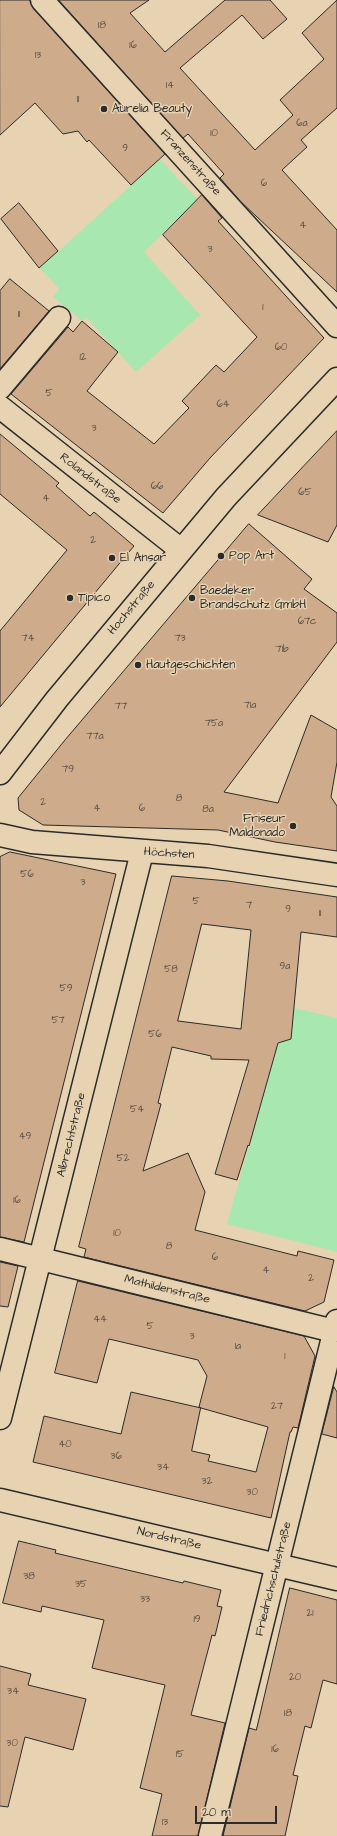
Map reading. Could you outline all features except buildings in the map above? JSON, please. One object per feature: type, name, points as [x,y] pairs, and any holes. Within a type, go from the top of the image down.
[{"type":"street","name":"Franzenstraße","points":[[42,0],[337,326]]},
{"type":"street","points":[[0,388],[58,318]]},
{"type":"street","name":"Hochstraße","points":[[0,773],[57,699],[226,497],[337,379]]},
{"type":"street","name":"Rolandstraße","points":[[0,407],[181,550]]},
{"type":"street","name":"Höchsten","points":[[0,835],[32,842],[142,852],[208,856],[337,875]]},
{"type":"street","name":"Albrechtstraße","points":[[0,1418],[142,852]]},
{"type":"street","name":"Mathildenstraße","points":[[0,1249],[336,1326]]},
{"type":"street","name":"Friedrichschulstraße","points":[[210,1836],[336,1326]]},
{"type":"street","name":"Nordstraße","points":[[0,1500],[337,1579]]},
{"type":"green space","points":[[160,159],[198,200],[144,252],[200,315],[136,372],[86,317],[82,321],[53,297],[59,289],[40,268]]},
{"type":"green space","points":[[294,1008],[337,1018],[337,1252],[227,1224],[278,1042]]},
{"type":"place","name":"Aurelia Beauty","points":[[104,109]]},
{"type":"place","name":"Pop Art","points":[[221,556]]},
{"type":"place","name":"El Ansar","points":[[112,558]]},
{"type":"place","name":"Tipico","points":[[70,598]]},
{"type":"place","name":"Baedeker Brandschutz GmbH","points":[[192,598]]},
{"type":"place","name":"Hautgeschichten","points":[[138,665]]},
{"type":"place","name":"Friseur Maldonado","points":[[293,826]]}]
